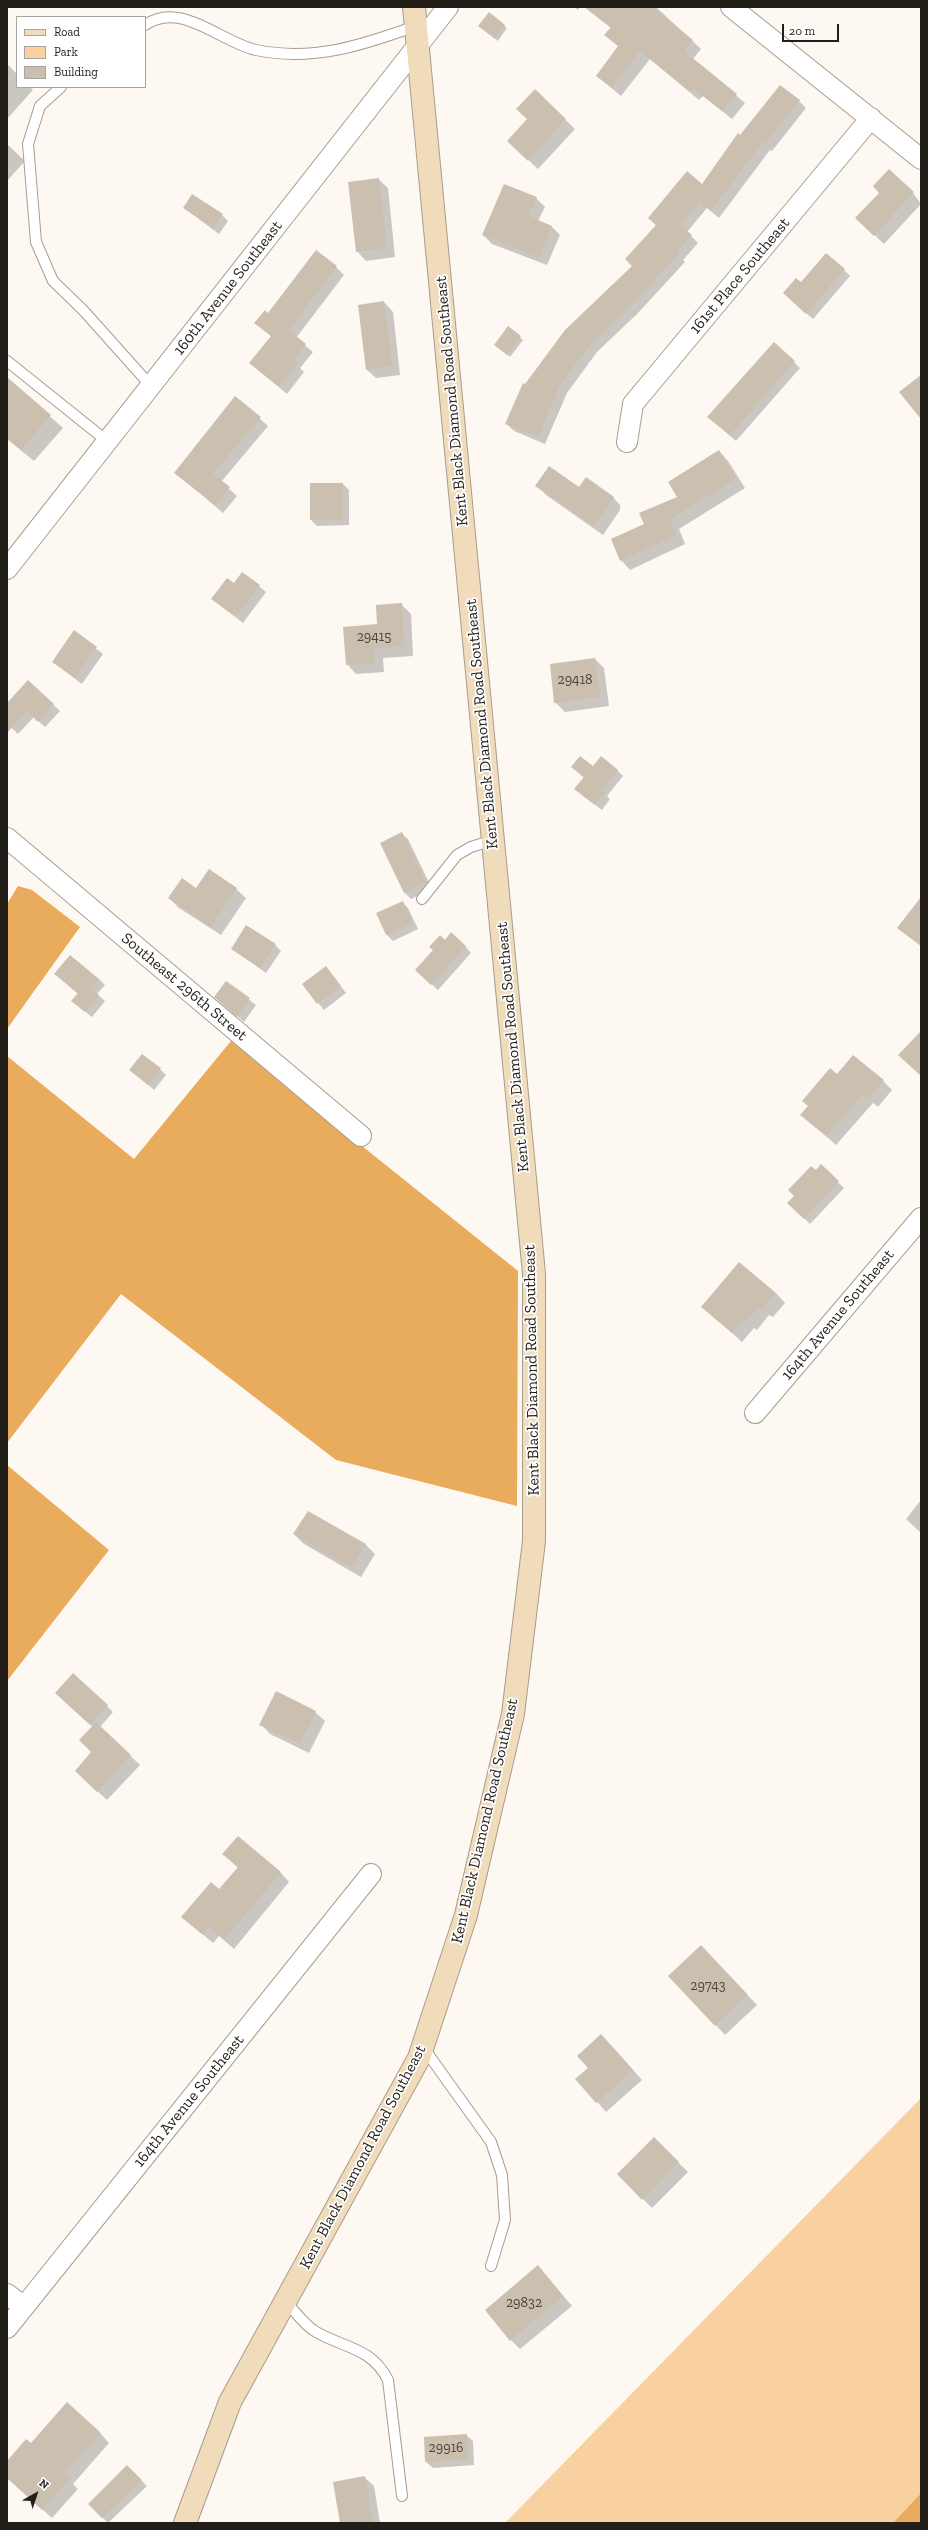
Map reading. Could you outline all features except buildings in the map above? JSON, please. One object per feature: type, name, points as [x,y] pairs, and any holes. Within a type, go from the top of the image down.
[{"type":"street","name":"160th Avenue Southeast","points":[[7,569],[151,386],[416,26],[448,7]]},
{"type":"street","points":[[731,7],[921,159]]},
{"type":"street","name":"Kent Black Diamond Road Southeast","points":[[185,2523],[230,2402],[419,2058],[423,2047],[466,1915],[513,1714],[534,1541],[534,1274],[416,26]]},
{"type":"street","name":"161st Place Southeast","points":[[627,442],[633,404],[871,118]]},
{"type":"street","name":"Southeast 296th Street","points":[[7,838],[361,1136]]},
{"type":"street","name":"164th Avenue Southeast","points":[[755,1413],[921,1218]]},
{"type":"street","name":"164th Avenue Southeast","points":[[7,2328],[371,1874]]},
{"type":"street","points":[[7,2294],[24,2307]]},
{"type":"lane","points":[[146,24],[154,18],[185,18],[255,50],[305,55],[356,47],[416,26]]},
{"type":"lane","points":[[60,88],[40,106],[28,144],[36,242],[53,281],[83,310],[151,386]]},
{"type":"lane","points":[[7,361],[107,441]]},
{"type":"lane","points":[[422,899],[457,855],[471,847],[493,840]]},
{"type":"lane","points":[[423,2047],[491,2142],[502,2175],[505,2220],[491,2266]]},
{"type":"lane","points":[[285,2301],[313,2330],[346,2345],[381,2366],[388,2380],[402,2496]]},
{"type":"green space","points":[[921,2098],[921,2493],[893,2523],[505,2523]]},
{"type":"shaded area","points":[[18,886],[32,890],[80,927],[7,1029],[7,904]]},
{"type":"shaded area","points":[[231,1041],[518,1271],[517,1506],[336,1460],[121,1294],[7,1443],[7,1056],[134,1159]]},
{"type":"shaded area","points":[[7,1465],[109,1550],[7,1681]]},
{"type":"shaded area","points":[[921,2493],[921,2523],[893,2523]]}]
